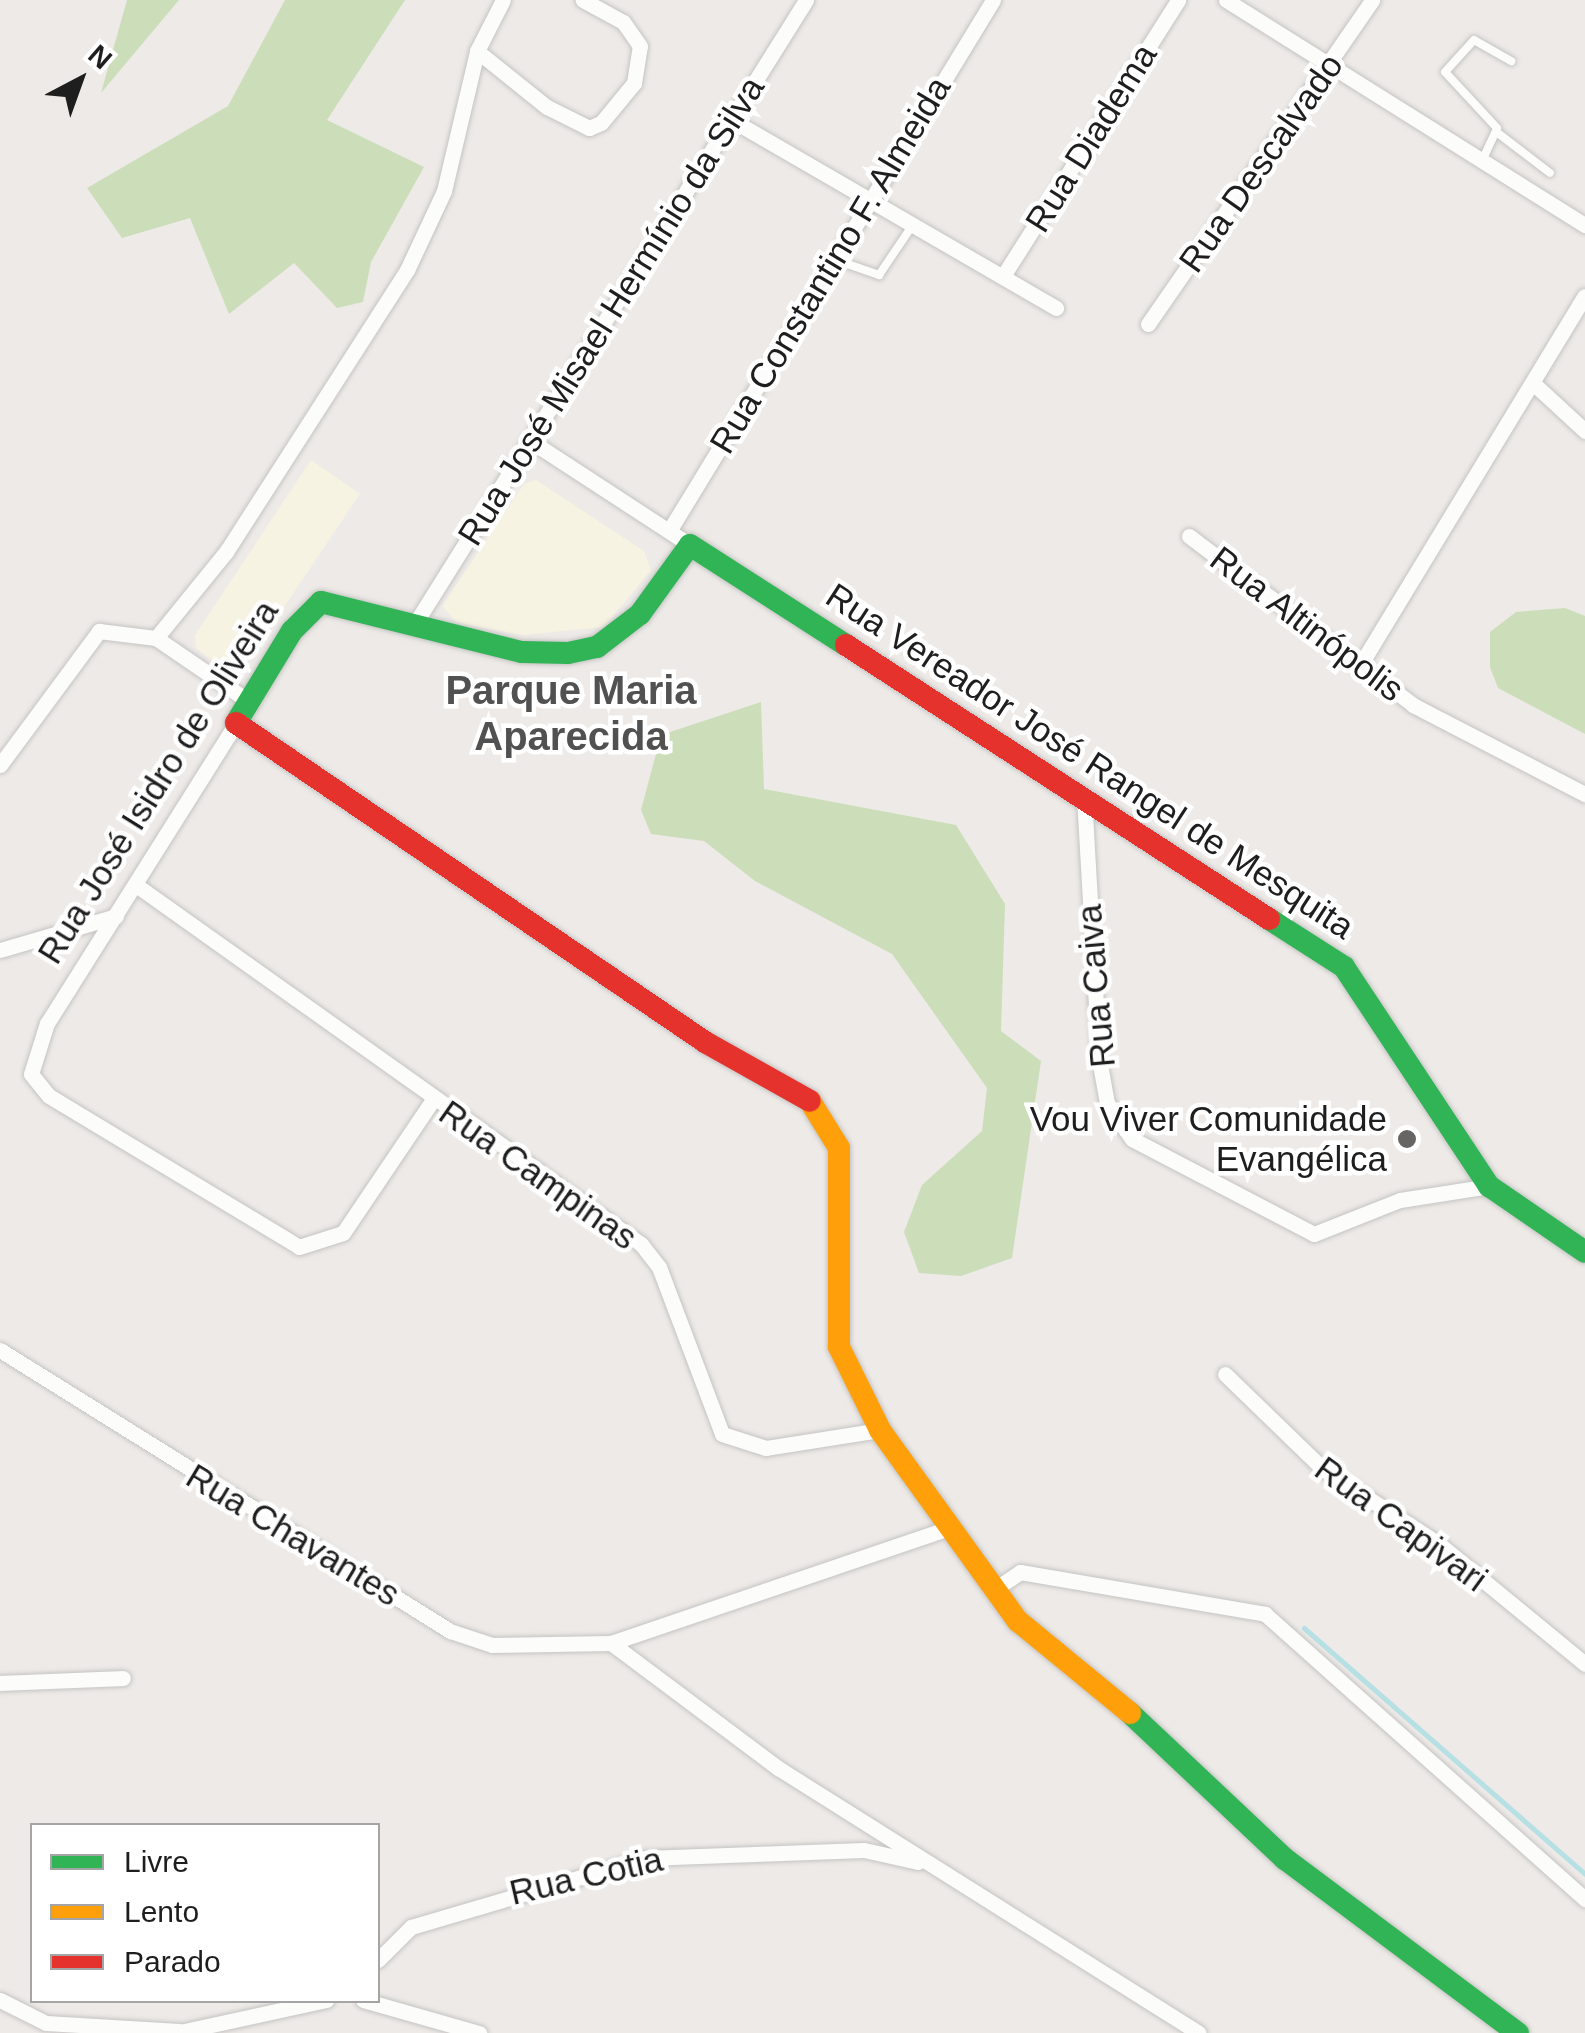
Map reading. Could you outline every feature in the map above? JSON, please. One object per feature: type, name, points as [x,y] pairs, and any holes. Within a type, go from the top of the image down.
[{"type":"street","points":[[156,638],[226,552],[407,270],[444,192],[477,51],[503,0]]},
{"type":"street","points":[[477,51],[546,108],[589,128],[601,123],[634,83],[640,46],[623,22],[584,0]]},
{"type":"street","name":"Rua José Misael Hermínio da Silva","points":[[416,622],[806,0]]},
{"type":"street","name":"Rua Constantino F. Almeida","points":[[669,530],[993,0]]},
{"type":"street","name":"Rua Diadema","points":[[1003,276],[1178,0]]},
{"type":"street","points":[[1226,0],[1481,164],[1585,225]]},
{"type":"street","name":"Rua Descalvado","points":[[1148,324],[1330,67],[1372,0]]},
{"type":"street","points":[[730,120],[1056,308]]},
{"type":"street","points":[[1359,667],[1585,296]]},
{"type":"street","points":[[1533,383],[1585,431]]},
{"type":"street","name":"Rua Vereador José Rangel de Mesquita","points":[[529,440],[1344,967],[1489,1186],[1585,1252]]},
{"type":"street","name":"Rua Altinópolis","points":[[1189,536],[1359,667],[1585,794]]},
{"type":"street","name":"Rua José Isidro de Oliveira","points":[[432,1101],[343,1232],[316,1247],[284,1240],[50,1096],[31,1074],[46,1022],[136,885],[248,701],[321,602],[416,622],[522,652],[597,647],[640,614],[690,544]]},
{"type":"street","points":[[0,765],[85,640],[99,631],[156,638],[248,701]]},
{"type":"street","points":[[234,728],[705,1042],[794,1084],[829,1120],[843,1195],[839,1347],[880,1430],[945,1530],[992,1591],[1286,1859],[1518,2033]]},
{"type":"street","name":"Rua Caiva","points":[[1084,798],[1099,1059],[1107,1103],[1132,1139],[1314,1234],[1400,1200],[1489,1186]]},
{"type":"street","name":"Rua Campinas","points":[[136,885],[652,1256],[722,1434],[780,1448],[880,1430]]},
{"type":"street","points":[[0,950],[116,916]]},
{"type":"street","name":"Rua Chavantes","points":[[0,1350],[450,1631],[512,1646],[611,1643],[945,1530]]},
{"type":"street","name":"Rua Capivari","points":[[1225,1374],[1324,1469],[1439,1544],[1585,1664]]},
{"type":"street","points":[[992,1591],[1020,1572],[1264,1614],[1585,1899]]},
{"type":"street","points":[[611,1643],[778,1768],[1198,2033]]},
{"type":"street","points":[[0,1683],[123,1678]]},
{"type":"street","name":"Rua Cotia","points":[[380,1958],[411,1927],[645,1858],[864,1850],[932,1865]]},
{"type":"street","points":[[0,2000],[46,2024],[177,2032],[312,2003]]},
{"type":"street","points":[[373,2003],[479,2033]]},
{"type":"lane","points":[[1511,61],[1474,40],[1445,72],[1499,134],[1550,173]]},
{"type":"lane","points":[[1481,164],[1499,134]]},
{"type":"lane","points":[[832,258],[879,275],[913,224]]},
{"type":"shaded area","points":[[311,460],[360,494],[241,671],[227,672],[196,648],[195,635]]},
{"type":"shaded area","points":[[536,480],[644,551],[651,570],[604,627],[523,635],[457,623],[442,606],[524,484]]},
{"type":"green space","points":[[127,0],[179,0],[101,93]]},
{"type":"green space","points":[[285,0],[405,0],[327,120],[424,167],[371,262],[363,302],[337,308],[294,263],[229,314],[190,218],[122,238],[87,188],[228,106]]},
{"type":"green space","points":[[1565,608],[1585,616],[1585,734],[1498,688],[1490,667],[1490,632],[1516,612]]},
{"type":"green space","points":[[761,702],[764,789],[956,825],[1005,904],[1001,1031],[1041,1061],[1012,1258],[961,1276],[919,1273],[904,1232],[922,1185],[982,1131],[987,1088],[892,954],[755,881],[704,841],[651,834],[641,810],[661,735]]},
{"type":"waterway","points":[[1304,1628],[1585,1874]]},
{"type":"traffic: fast","points":[[236,723],[292,631],[321,602],[522,652],[568,653],[597,647],[640,614],[690,545],[846,645]]},
{"type":"traffic: fast","points":[[1269,919],[1344,967],[1489,1186],[1585,1252]]},
{"type":"traffic: fast","points":[[1130,1713],[1285,1859],[1518,2033]]},
{"type":"traffic: slow","points":[[810,1101],[839,1148],[839,1347],[880,1430],[1018,1621],[1130,1713]]},
{"type":"traffic: jam","points":[[846,645],[1269,919]]},
{"type":"traffic: jam","points":[[236,723],[705,1042],[810,1101]]},
{"type":"place","name":"Vou Viver Comunidade Evangélica","points":[[1407,1139]]},
{"type":"district","name":"Parque Maria Aparecida","points":[[571,713]]}]
